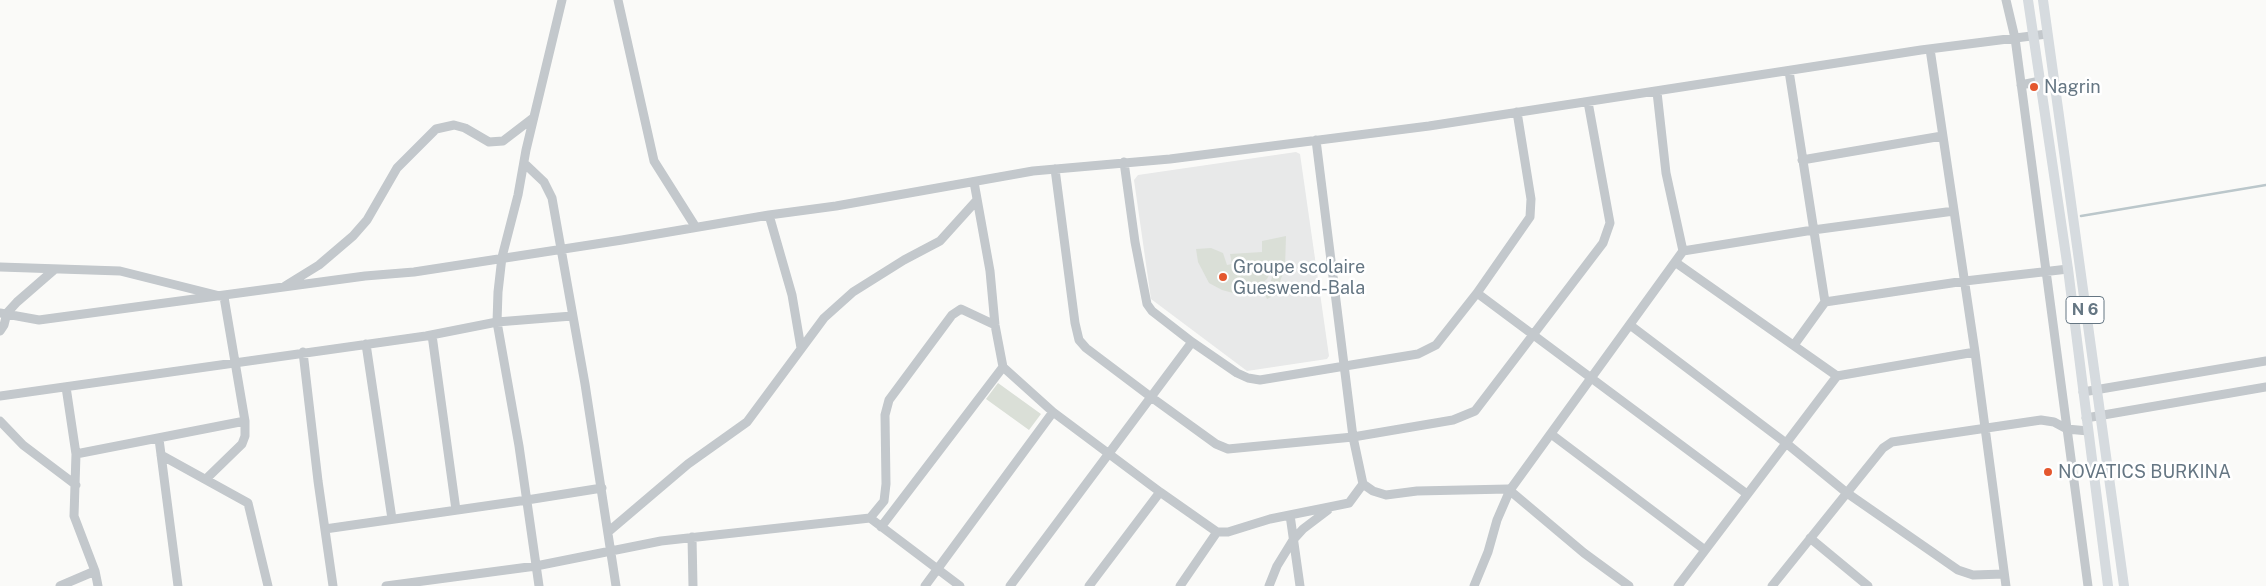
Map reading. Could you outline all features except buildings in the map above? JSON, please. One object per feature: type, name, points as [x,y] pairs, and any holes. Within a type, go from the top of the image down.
[{"type":"main road","name":"N 6","points":[[2028,0],[2068,269],[2108,586]]},
{"type":"main road","name":"N 6","points":[[2043,0],[2124,586]]},
{"type":"street","points":[[539,586],[527,500],[497,322],[502,257],[562,0]]},
{"type":"street","points":[[618,0],[654,161],[695,226]]},
{"type":"street","points":[[2006,0],[2015,38],[2088,586]]},
{"type":"street","points":[[4,313],[28,320],[39,320],[224,297],[365,276],[414,272],[695,226],[836,206],[1055,169],[1429,126],[1930,49],[2047,34]]},
{"type":"street","points":[[1930,49],[1965,281],[2006,586]]},
{"type":"street","points":[[1789,71],[1825,302],[1794,345]]},
{"type":"street","points":[[2021,84],[2040,81]]},
{"type":"street","points":[[1657,92],[1666,173],[1683,251]]},
{"type":"street","points":[[1055,169],[1075,323],[1080,340],[1086,348],[1216,444],[1228,450],[1353,436],[1453,420],[1470,414],[1481,405],[1607,236],[1610,223],[1588,102]]},
{"type":"street","points":[[1124,162],[1134,242],[1146,300],[1152,310],[1192,342],[1242,376],[1252,379],[1418,354],[1432,349],[1477,293],[1532,214],[1517,112]]},
{"type":"street","points":[[281,289],[319,264],[353,236],[367,220],[397,168],[436,129],[454,125],[465,128],[489,142],[503,142],[533,118]]},
{"type":"street","points":[[1802,160],[1942,136]]},
{"type":"street","points":[[1316,140],[1353,436],[1363,484],[1372,491],[1386,496],[1417,491],[1510,490],[1584,553],[1629,586]]},
{"type":"street","points":[[524,163],[542,179],[550,192],[562,249],[602,488],[616,586]]},
{"type":"street","points":[[974,182],[990,271],[995,324],[1003,367],[1053,412],[1217,532],[1228,532],[1290,515],[1349,503],[1363,484]]},
{"type":"street","points":[[608,532],[688,464],[745,423],[824,318],[853,292],[904,260],[940,241],[977,200]]},
{"type":"street","points":[[1474,586],[1488,552],[1497,520],[1510,490],[1683,251],[1813,230],[1954,212]]},
{"type":"street","points":[[769,215],[792,295],[801,348]]},
{"type":"street","points":[[1675,262],[1837,376]]},
{"type":"street","points":[[0,267],[120,271],[224,297]]},
{"type":"street","points":[[0,331],[4,325],[4,313],[55,269]]},
{"type":"street","points":[[1825,302],[1965,281],[2068,269]]},
{"type":"street","points":[[1477,293],[1747,494]]},
{"type":"street","points":[[206,479],[242,444],[245,436],[245,421],[224,297]]},
{"type":"street","points":[[386,586],[536,566],[652,542],[870,518],[884,501],[886,484],[885,414],[889,400],[952,315],[961,309],[995,324]]},
{"type":"street","points":[[0,396],[432,335],[497,322],[572,316]]},
{"type":"street","points":[[1630,324],[1786,443],[1847,493],[1958,570],[1973,575],[2004,574]]},
{"type":"street","points":[[432,335],[456,510]]},
{"type":"street","points":[[1010,586],[1192,342]]},
{"type":"street","points":[[366,344],[392,519]]},
{"type":"street","points":[[303,352],[333,586]]},
{"type":"street","points":[[1678,586],[1837,376],[1975,352]]},
{"type":"street","points":[[2083,392],[2266,361]]},
{"type":"street","points":[[881,527],[1003,367]]},
{"type":"street","points":[[66,387],[76,454],[76,485],[73,499],[74,516],[95,571],[98,586]]},
{"type":"street","points":[[2086,418],[2266,387]]},
{"type":"street","points":[[925,586],[1053,412]]},
{"type":"street","points":[[1772,586],[1883,448],[1892,442],[2041,420],[2054,422],[2067,430],[2088,431]]},
{"type":"street","points":[[0,421],[23,445],[76,485]]},
{"type":"street","points":[[76,454],[245,421]]},
{"type":"street","points":[[1551,434],[1705,550]]},
{"type":"street","points":[[158,439],[178,586]]},
{"type":"street","points":[[161,455],[248,503],[268,586]]},
{"type":"street","points":[[325,529],[602,488]]},
{"type":"street","points":[[1089,586],[1160,492]]},
{"type":"street","points":[[1269,586],[1277,566],[1293,540],[1303,529],[1330,508]]},
{"type":"street","points":[[1290,515],[1300,586]]},
{"type":"street","points":[[870,518],[960,586]]},
{"type":"street","points":[[1180,586],[1217,532]]},
{"type":"street","points":[[692,537],[693,586]]},
{"type":"street","points":[[1810,538],[1868,586]]},
{"type":"street","points":[[60,586],[95,571]]},
{"type":"shaded area","points":[[1296,152],[1300,154],[1329,356],[1327,359],[1247,371],[1151,299],[1134,180],[1138,175]]},
{"type":"shaded area","points":[[1286,236],[1285,268],[1275,295],[1267,299],[1262,288],[1270,284],[1273,274],[1272,269],[1267,279],[1251,292],[1237,294],[1222,290],[1209,283],[1198,262],[1196,249],[1211,248],[1223,253],[1227,265],[1232,264],[1230,254],[1262,252],[1262,241]]},
{"type":"shaded area","points":[[998,383],[1041,414],[1029,430],[986,399]]},
{"type":"waterway","points":[[2081,216],[2266,185]]},
{"type":"place","name":"Nagrin","points":[[2034,87]]},
{"type":"place","name":"Groupe scolaire Gueswend-Bala","points":[[1223,277]]},
{"type":"place","name":"NOVATICS BURKINA","points":[[2048,472]]}]
